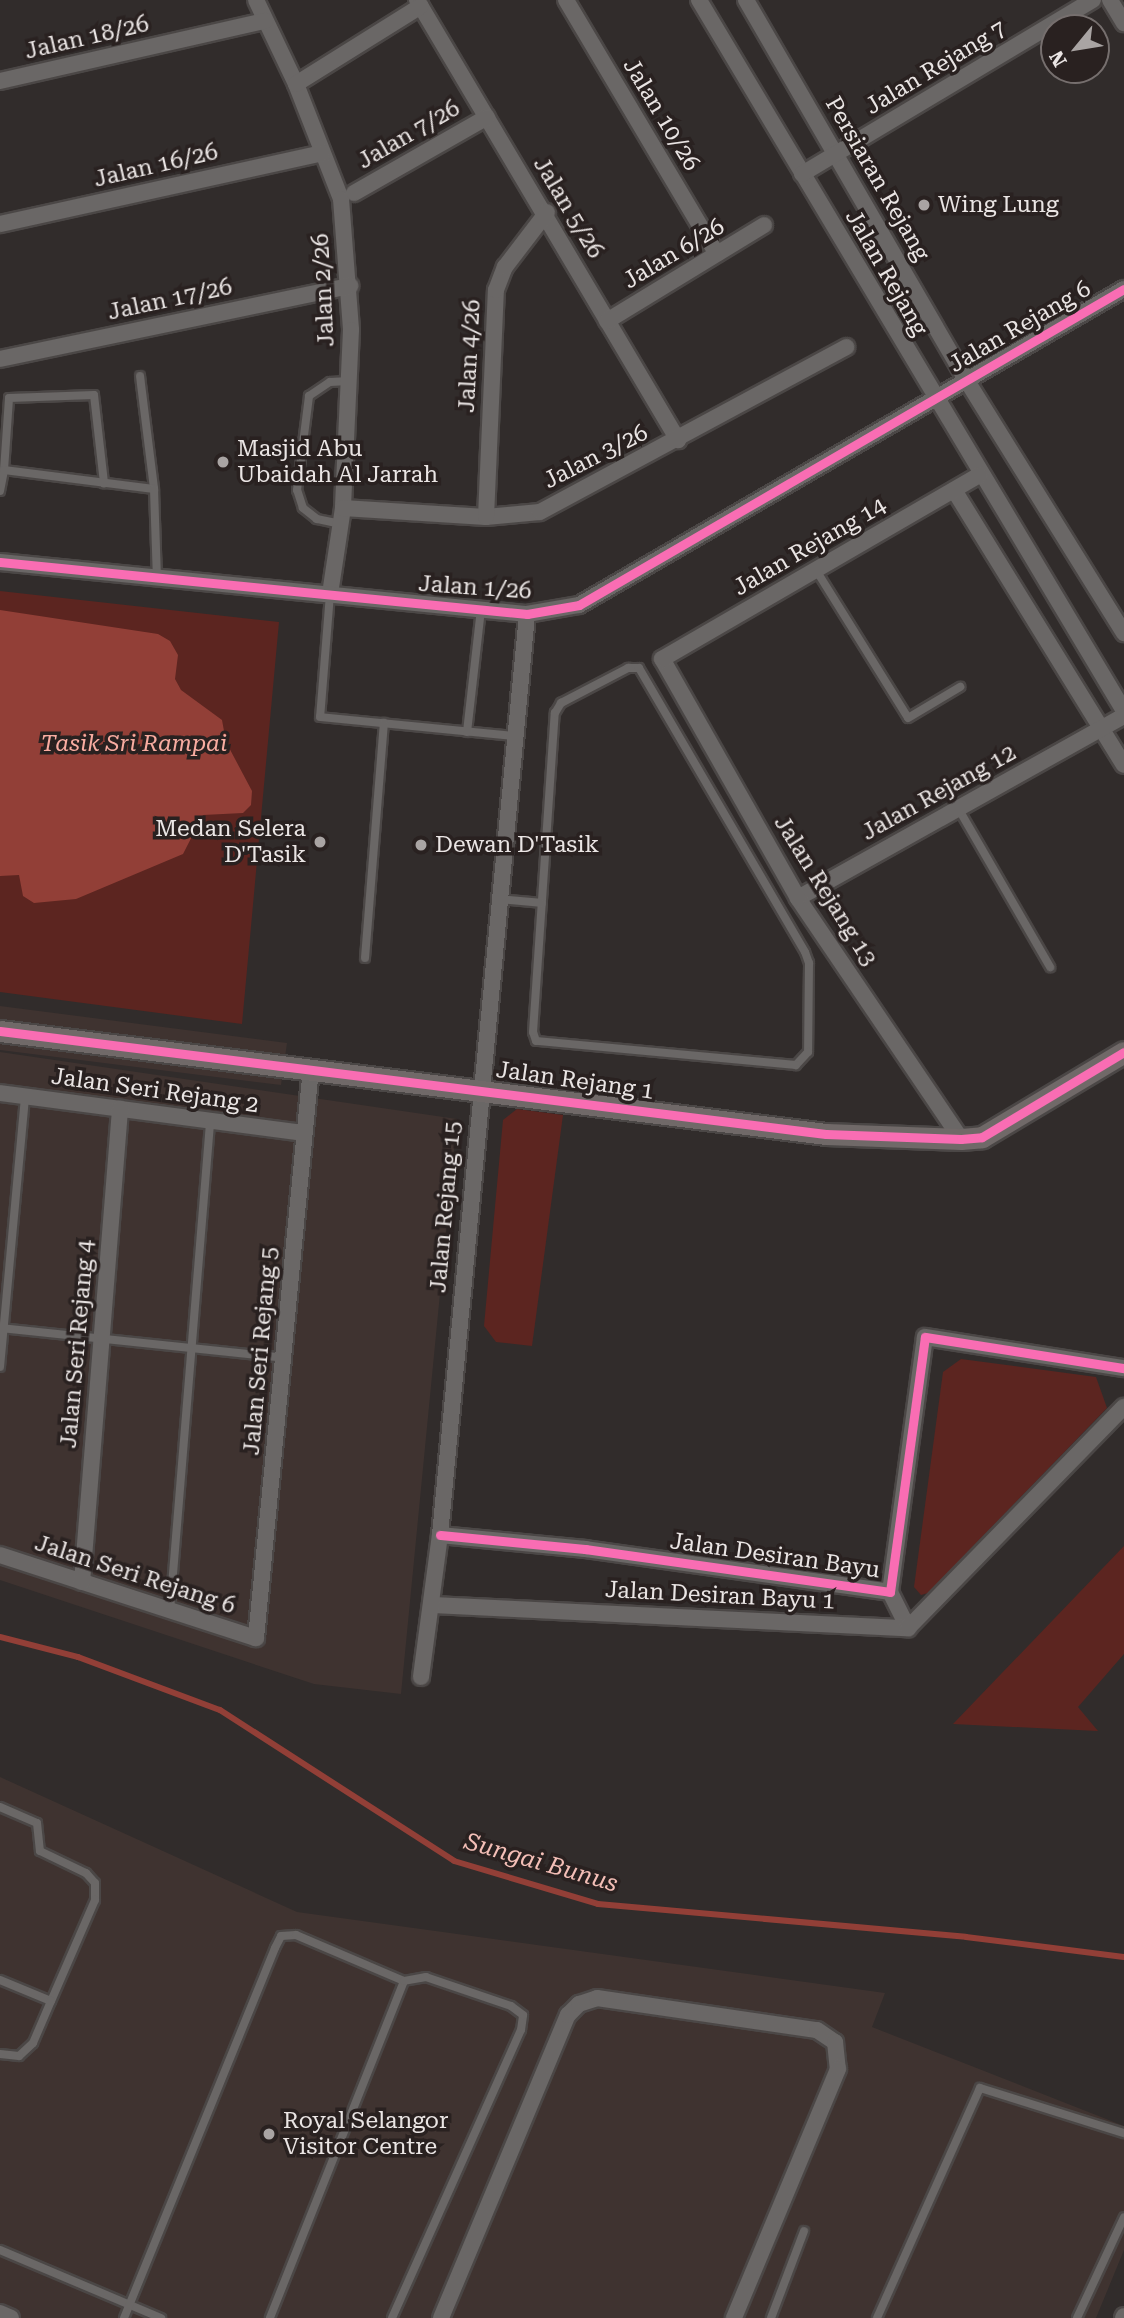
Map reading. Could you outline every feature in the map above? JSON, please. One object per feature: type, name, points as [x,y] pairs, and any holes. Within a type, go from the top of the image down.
[{"type":"street","name":"Jalan 2/26","points":[[256,0],[296,84],[341,199],[350,286],[349,381],[342,516],[330,594]]},
{"type":"street","name":"Jalan 10/26","points":[[566,0],[717,254]]},
{"type":"street","name":"Jalan Rejang","points":[[699,0],[1124,713]]},
{"type":"street","name":"Persiaran Rejang","points":[[746,0],[967,381],[1124,633]]},
{"type":"street","name":"Jalan Rejang 7","points":[[802,174],[1093,0]]},
{"type":"street","points":[[1110,0],[1124,23]]},
{"type":"street","points":[[296,84],[419,3]]},
{"type":"street","name":"Jalan 5/26","points":[[419,3],[486,117],[547,212],[607,321],[678,440]]},
{"type":"street","name":"Jalan 18/26","points":[[0,81],[265,21]]},
{"type":"street","name":"Jalan 7/26","points":[[354,193],[486,117]]},
{"type":"street","name":"Jalan 16/26","points":[[0,224],[322,153]]},
{"type":"street","name":"Jalan 4/26","points":[[486,517],[496,290],[505,268],[547,212]]},
{"type":"street","name":"Jalan 6/26","points":[[607,321],[764,225]]},
{"type":"street","name":"Jalan 17/26","points":[[0,359],[350,286]]},
{"type":"street","name":"Jalan Rejang 6","points":[[935,400],[1124,289]]},
{"type":"street","name":"Jalan 3/26","points":[[342,516],[486,517],[540,512],[678,440],[846,347]]},
{"type":"street","name":"Jalan 1/26","points":[[0,562],[527,614],[579,606],[935,400]]},
{"type":"street","name":"Jalan Rejang 14","points":[[662,659],[980,475]]},
{"type":"street","points":[[954,490],[1124,765]]},
{"type":"street","name":"Jalan Rejang 15","points":[[421,1677],[440,1535],[479,1088],[527,614]]},
{"type":"street","name":"Jalan Rejang 13","points":[[662,659],[798,898],[961,1139]]},
{"type":"street","name":"Jalan Rejang 12","points":[[798,898],[1124,713]]},
{"type":"street","name":"Jalan Rejang 1","points":[[0,1031],[479,1088],[826,1134],[961,1139],[982,1137],[1124,1052]]},
{"type":"street","name":"Jalan Seri Rejang 5","points":[[256,1638],[310,1068]]},
{"type":"street","name":"Jalan Seri Rejang 2","points":[[0,1093],[304,1133]]},
{"type":"street","name":"Jalan Seri Rejang 4","points":[[82,1582],[120,1109]]},
{"type":"street","name":"Jalan Desiran Bayu","points":[[440,1535],[585,1549],[890,1592],[925,1337],[1124,1368]]},
{"type":"street","points":[[890,1592],[908,1628],[1124,1407]]},
{"type":"street","name":"Jalan Seri Rejang 6","points":[[0,1555],[256,1638]]},
{"type":"street","name":"Jalan Desiran Bayu 1","points":[[431,1605],[908,1628]]},
{"type":"street","points":[[441,2318],[568,2015],[579,2004],[597,1998],[817,2031],[835,2042],[838,2069],[734,2318]]},
{"type":"street","points":[[0,2313],[11,2318]]},
{"type":"lane","points":[[141,376],[154,489],[157,578]]},
{"type":"lane","points":[[342,516],[317,519],[303,508],[297,490],[309,396],[330,382],[349,381]]},
{"type":"lane","points":[[0,491],[9,398],[94,395],[104,483]]},
{"type":"lane","points":[[4,470],[154,489]]},
{"type":"lane","points":[[816,570],[908,718],[960,687]]},
{"type":"lane","points":[[330,594],[320,717],[514,736]]},
{"type":"lane","points":[[467,732],[481,609]]},
{"type":"lane","points":[[628,668],[639,668],[805,952],[809,964],[804,1060],[796,1065],[536,1041],[542,902],[555,713],[561,703],[628,668]]},
{"type":"lane","points":[[365,958],[384,723]]},
{"type":"lane","points":[[958,808],[1050,967]]},
{"type":"lane","points":[[498,899],[542,902]]},
{"type":"lane","points":[[0,1367],[25,1096]]},
{"type":"lane","points":[[170,1611],[211,1121]]},
{"type":"lane","points":[[2,1329],[284,1357]]},
{"type":"lane","points":[[0,1807],[37,1823],[40,1851],[86,1873],[95,1882],[95,1900],[33,2043],[19,2056],[0,2054]]},
{"type":"lane","points":[[124,2318],[281,1936],[296,1934],[404,1981],[426,1977],[511,2006],[523,2015],[521,2030],[392,2318]]},
{"type":"lane","points":[[0,1980],[51,2001]]},
{"type":"lane","points":[[270,2318],[404,1981]]},
{"type":"lane","points":[[877,2318],[980,2088],[1124,2133]]},
{"type":"lane","points":[[1077,2318],[1124,2217]]},
{"type":"lane","points":[[771,2318],[804,2231]]},
{"type":"lane","points":[[0,2250],[162,2318]]},
{"type":"shaded area","points":[[0,610],[158,634],[170,641],[178,655],[175,679],[181,690],[222,720],[226,742],[252,791],[251,805],[243,813],[203,815],[183,854],[76,899],[34,903],[23,896],[19,875],[0,876]]},
{"type":"shaded area","points":[[0,1006],[287,1043],[281,1085],[0,1050]]},
{"type":"shaded area","points":[[0,1052],[457,1119],[401,1694],[314,1684],[0,1580]]},
{"type":"shaded area","points":[[0,1777],[297,1912],[885,1993],[872,2027],[1124,2126],[1124,2250],[1096,2318],[0,2318]]},
{"type":"green space","name":"Tasik Sri Rampai","points":[[0,591],[279,622],[242,1024],[0,992]]},
{"type":"green space","points":[[517,1109],[563,1115],[532,1346],[496,1342],[484,1326],[503,1120]]},
{"type":"green space","points":[[961,1359],[1096,1377],[1107,1408],[928,1593],[921,1595],[914,1587],[943,1372]]},
{"type":"green space","points":[[1124,1546],[1124,1654],[1078,1707],[1098,1731],[953,1724]]},
{"type":"waterway","name":"Sungai Bunus","points":[[0,1637],[78,1657],[220,1710],[454,1861],[598,1904],[966,1937],[1124,1957]]},
{"type":"cycle path","points":[[0,562],[527,614],[579,605],[1124,289]]},
{"type":"cycle path","points":[[0,1031],[826,1134],[961,1139],[982,1137],[1124,1052]]},
{"type":"cycle path","points":[[440,1535],[585,1549],[890,1592],[925,1337],[1124,1368]]},
{"type":"place","name":"Wing Lung","points":[[924,205]]},
{"type":"place","name":"Masjid Abu Ubaidah Al Jarrah","points":[[223,462]]},
{"type":"place","name":"Medan Selera D'Tasik","points":[[320,842]]},
{"type":"place","name":"Dewan D'Tasik","points":[[421,845]]},
{"type":"place","name":"Royal Selangor Visitor Centre","points":[[269,2134]]}]
